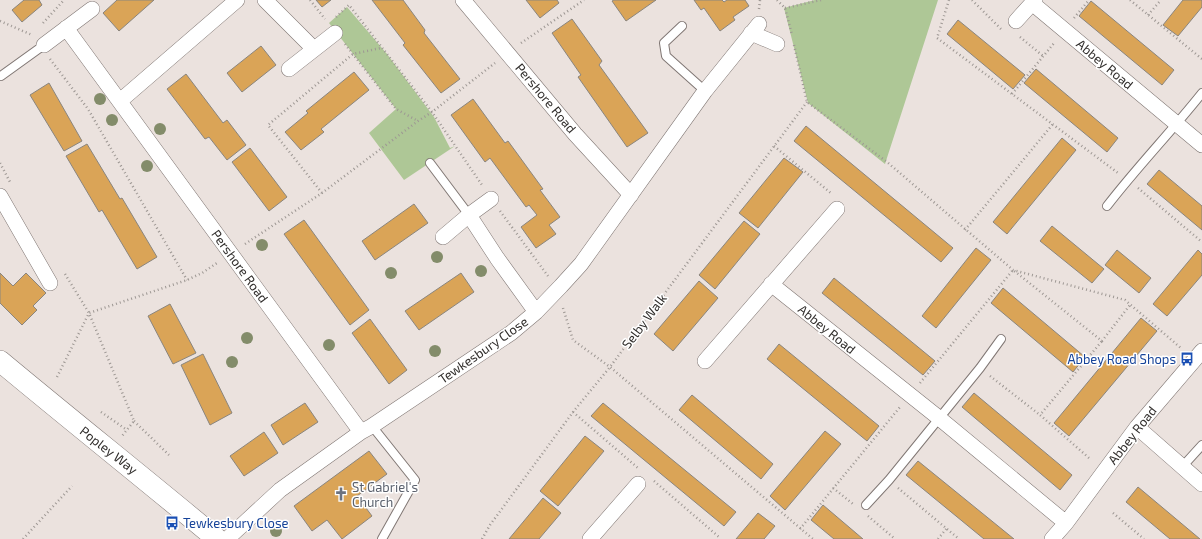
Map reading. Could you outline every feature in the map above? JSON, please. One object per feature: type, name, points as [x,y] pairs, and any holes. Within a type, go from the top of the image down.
[{"type":"street","points":[[120,100],[237,0]]},
{"type":"street","points":[[265,0],[314,49]]},
{"type":"street","name":"Pershore Road","points":[[463,0],[575,134],[631,194]]},
{"type":"street","points":[[1013,24],[1033,1]]},
{"type":"street","name":"Abbey Road","points":[[1033,1],[1064,29],[1202,145]]},
{"type":"street","points":[[39,42],[66,28],[92,9]]},
{"type":"street","name":"Pershore Road","points":[[66,28],[231,254],[367,429]]},
{"type":"street","points":[[289,69],[314,49],[332,28]]},
{"type":"street","name":"Tewkesbury Close","points":[[227,539],[280,490],[367,429],[511,333],[536,312],[581,264],[705,91],[755,28],[777,44]]},
{"type":"street","points":[[0,196],[50,283]]},
{"type":"street","points":[[443,237],[491,199]]},
{"type":"street","points":[[705,361],[771,284],[837,203]]},
{"type":"street","points":[[469,215],[497,258],[536,312]]},
{"type":"street","name":"Abbey Road","points":[[771,284],[1066,522]]},
{"type":"street","name":"Abbey Road","points":[[1052,539],[1137,427],[1199,355]]},
{"type":"street","name":"Popley Way","points":[[0,361],[98,443],[143,477],[217,539]]},
{"type":"street","points":[[1137,427],[1202,484]]},
{"type":"street","points":[[590,539],[638,484]]},
{"type":"lane","points":[[682,26],[664,43],[666,56],[705,91]]},
{"type":"lane","points":[[1,76],[39,42]]},
{"type":"lane","points":[[1107,206],[1127,180],[1177,125],[1202,93]]},
{"type":"lane","points":[[430,163],[469,215]]},
{"type":"lane","points":[[866,505],[889,480],[980,368],[1001,339]]},
{"type":"lane","points":[[367,429],[415,480],[382,539]]},
{"type":"lane","points":[[1182,467],[1202,445]]},
{"type":"path","points":[[43,24],[64,0]]},
{"type":"path","points":[[310,0],[396,109],[418,121]]},
{"type":"path","points":[[57,377],[89,313],[187,280],[202,273],[322,194],[432,112],[507,53],[584,0]]},
{"type":"path","points":[[777,0],[785,8],[792,37]]},
{"type":"path","points":[[785,8],[821,0]]},
{"type":"path","points":[[950,0],[937,38],[1127,180],[1202,242]]},
{"type":"path","points":[[972,0],[1004,32],[1013,24],[1043,56]]},
{"type":"path","points":[[1012,94],[1089,0]]},
{"type":"path","points":[[1130,0],[1202,59]]},
{"type":"path","points":[[1148,15],[1161,0]]},
{"type":"path","points":[[332,28],[349,5],[432,112],[491,199],[548,277],[562,286],[564,310],[573,340],[610,367],[813,539]]},
{"type":"path","points":[[0,21],[39,42],[88,109],[187,280]]},
{"type":"path","points":[[38,30],[39,42]]},
{"type":"path","points":[[794,44],[807,102],[887,162],[1013,270],[1102,341]]},
{"type":"path","points":[[322,194],[268,125],[353,54],[382,48]]},
{"type":"path","name":"Selby Walk","points":[[482,539],[490,525],[573,412],[610,367],[807,102]]},
{"type":"path","points":[[965,230],[1053,124]]},
{"type":"path","points":[[774,146],[837,203]]},
{"type":"path","points":[[0,163],[13,187]]},
{"type":"path","points":[[1013,270],[1124,300],[1199,355]]},
{"type":"path","points":[[800,529],[1013,270]]},
{"type":"path","points":[[65,274],[89,313],[134,421],[169,455]]},
{"type":"path","points":[[1040,415],[1130,305]]},
{"type":"path","points":[[980,368],[1040,415],[1089,458]]},
{"type":"path","points":[[101,412],[127,430]]},
{"type":"path","points":[[122,436],[134,421]]},
{"type":"path","points":[[889,480],[959,539]]},
{"type":"path","points":[[23,539],[72,486]]},
{"type":"path","points":[[1114,513],[1144,539]]},
{"type":"path","points":[[938,539],[947,528]]},
{"type":"green space","points":[[815,0],[938,0],[885,164],[808,103],[784,8]]},
{"type":"green space","points":[[347,7],[387,54],[434,117],[450,148],[455,146],[404,180],[369,133],[396,109],[329,23]]},
{"type":"building","points":[[24,0],[39,0],[42,5],[22,22],[12,10]]},
{"type":"building","points":[[117,0],[154,0],[119,31],[103,13]]},
{"type":"building","points":[[316,0],[331,0],[322,7]]},
{"type":"building","points":[[372,0],[403,0],[425,30],[424,33],[460,79],[441,93],[403,45],[405,43]]},
{"type":"building","points":[[526,0],[557,0],[559,3],[540,18]]},
{"type":"building","points":[[656,0],[626,21],[612,1]]},
{"type":"building","points":[[694,0],[722,0],[724,2],[727,0],[745,0],[749,6],[733,17],[735,20],[720,31],[704,8],[701,10]]},
{"type":"building","points":[[1183,0],[1202,0],[1202,7],[1178,36],[1163,25]]},
{"type":"building","points":[[1091,1],[1174,70],[1162,85],[1079,16]]},
{"type":"building","points":[[572,19],[602,61],[599,65],[648,133],[627,147],[578,77],[581,75],[552,33]]},
{"type":"building","points":[[958,20],[1025,75],[1013,89],[947,34]]},
{"type":"building","points":[[261,46],[276,65],[242,92],[227,73]]},
{"type":"building","points":[[1036,69],[1118,138],[1107,152],[1024,83]]},
{"type":"building","points":[[354,72],[369,90],[321,129],[324,132],[301,150],[285,132],[308,113],[306,111]]},
{"type":"building","points":[[186,74],[223,123],[227,120],[246,145],[227,160],[209,137],[205,139],[167,89]]},
{"type":"building","points":[[49,83],[82,141],[64,151],[30,95]]},
{"type":"building","points":[[473,99],[505,143],[508,141],[543,189],[540,190],[560,217],[549,225],[556,234],[536,248],[521,227],[537,215],[529,205],[526,207],[490,158],[485,162],[451,115]]},
{"type":"building","points":[[806,126],[953,248],[941,262],[794,141]]},
{"type":"building","points":[[1062,138],[1076,150],[1007,234],[993,222]]},
{"type":"building","points":[[87,144],[120,199],[122,198],[157,257],[137,269],[102,210],[99,212],[66,156]]},
{"type":"building","points":[[250,148],[287,197],[269,211],[232,162]]},
{"type":"building","points":[[784,158],[803,172],[758,228],[739,213]]},
{"type":"building","points":[[1159,170],[1202,206],[1202,230],[1147,184]]},
{"type":"building","points":[[414,204],[428,223],[375,260],[362,241]]},
{"type":"building","points":[[304,220],[369,310],[350,325],[284,234]]},
{"type":"building","points":[[744,221],[760,234],[715,289],[699,275]]},
{"type":"building","points":[[1052,226],[1104,269],[1092,283],[1040,241]]},
{"type":"building","points":[[976,248],[991,260],[936,328],[922,316]]},
{"type":"building","points":[[1117,250],[1151,278],[1139,293],[1105,265]]},
{"type":"building","points":[[1198,250],[1202,254],[1202,275],[1167,316],[1153,304]]},
{"type":"building","points":[[0,273],[13,286],[26,273],[46,293],[33,306],[37,310],[22,325],[0,303]]},
{"type":"building","points":[[461,273],[474,292],[419,330],[405,311]]},
{"type":"building","points":[[834,278],[935,361],[923,375],[822,293]]},
{"type":"building","points":[[699,281],[718,298],[673,351],[654,334]]},
{"type":"building","points":[[1003,288],[1085,357],[1073,372],[991,303]]},
{"type":"building","points":[[170,304],[196,353],[173,364],[148,316]]},
{"type":"building","points":[[1141,318],[1157,331],[1069,436],[1054,423]]},
{"type":"building","points":[[370,319],[407,370],[389,384],[352,333]]},
{"type":"building","points":[[779,344],[879,426],[867,441],[767,359]]},
{"type":"building","points":[[203,354],[232,413],[210,425],[181,365]]},
{"type":"building","points":[[974,393],[1072,475],[1060,490],[962,407]]},
{"type":"building","points":[[692,395],[773,464],[761,479],[679,410]]},
{"type":"building","points":[[305,403],[318,422],[283,445],[271,425]]},
{"type":"building","points":[[603,403],[736,512],[724,526],[591,416]]},
{"type":"building","points":[[825,431],[841,444],[785,510],[770,496]]},
{"type":"building","points":[[264,432],[278,453],[244,476],[230,456]]},
{"type":"building","points":[[585,436],[604,451],[558,506],[540,491]]},
{"type":"building","points":[[369,451],[387,474],[357,496],[372,516],[342,539],[327,520],[312,531],[294,506]]},
{"type":"building","points":[[918,461],[1014,539],[984,539],[906,475]]},
{"type":"building","points":[[1138,487],[1200,539],[1170,539],[1126,502]]},
{"type":"building","points":[[543,498],[561,513],[539,539],[509,539]]},
{"type":"building","points":[[823,505],[863,539],[834,539],[811,520]]},
{"type":"building","points":[[758,513],[775,526],[764,539],[736,539]]},
{"type":"place","name":"Abbey Road Shops","points":[[1187,359]]},
{"type":"place","name":"St Gabriel's Church","points":[[341,494]]},
{"type":"place","name":"Tewkesbury Close","points":[[172,523]]}]
